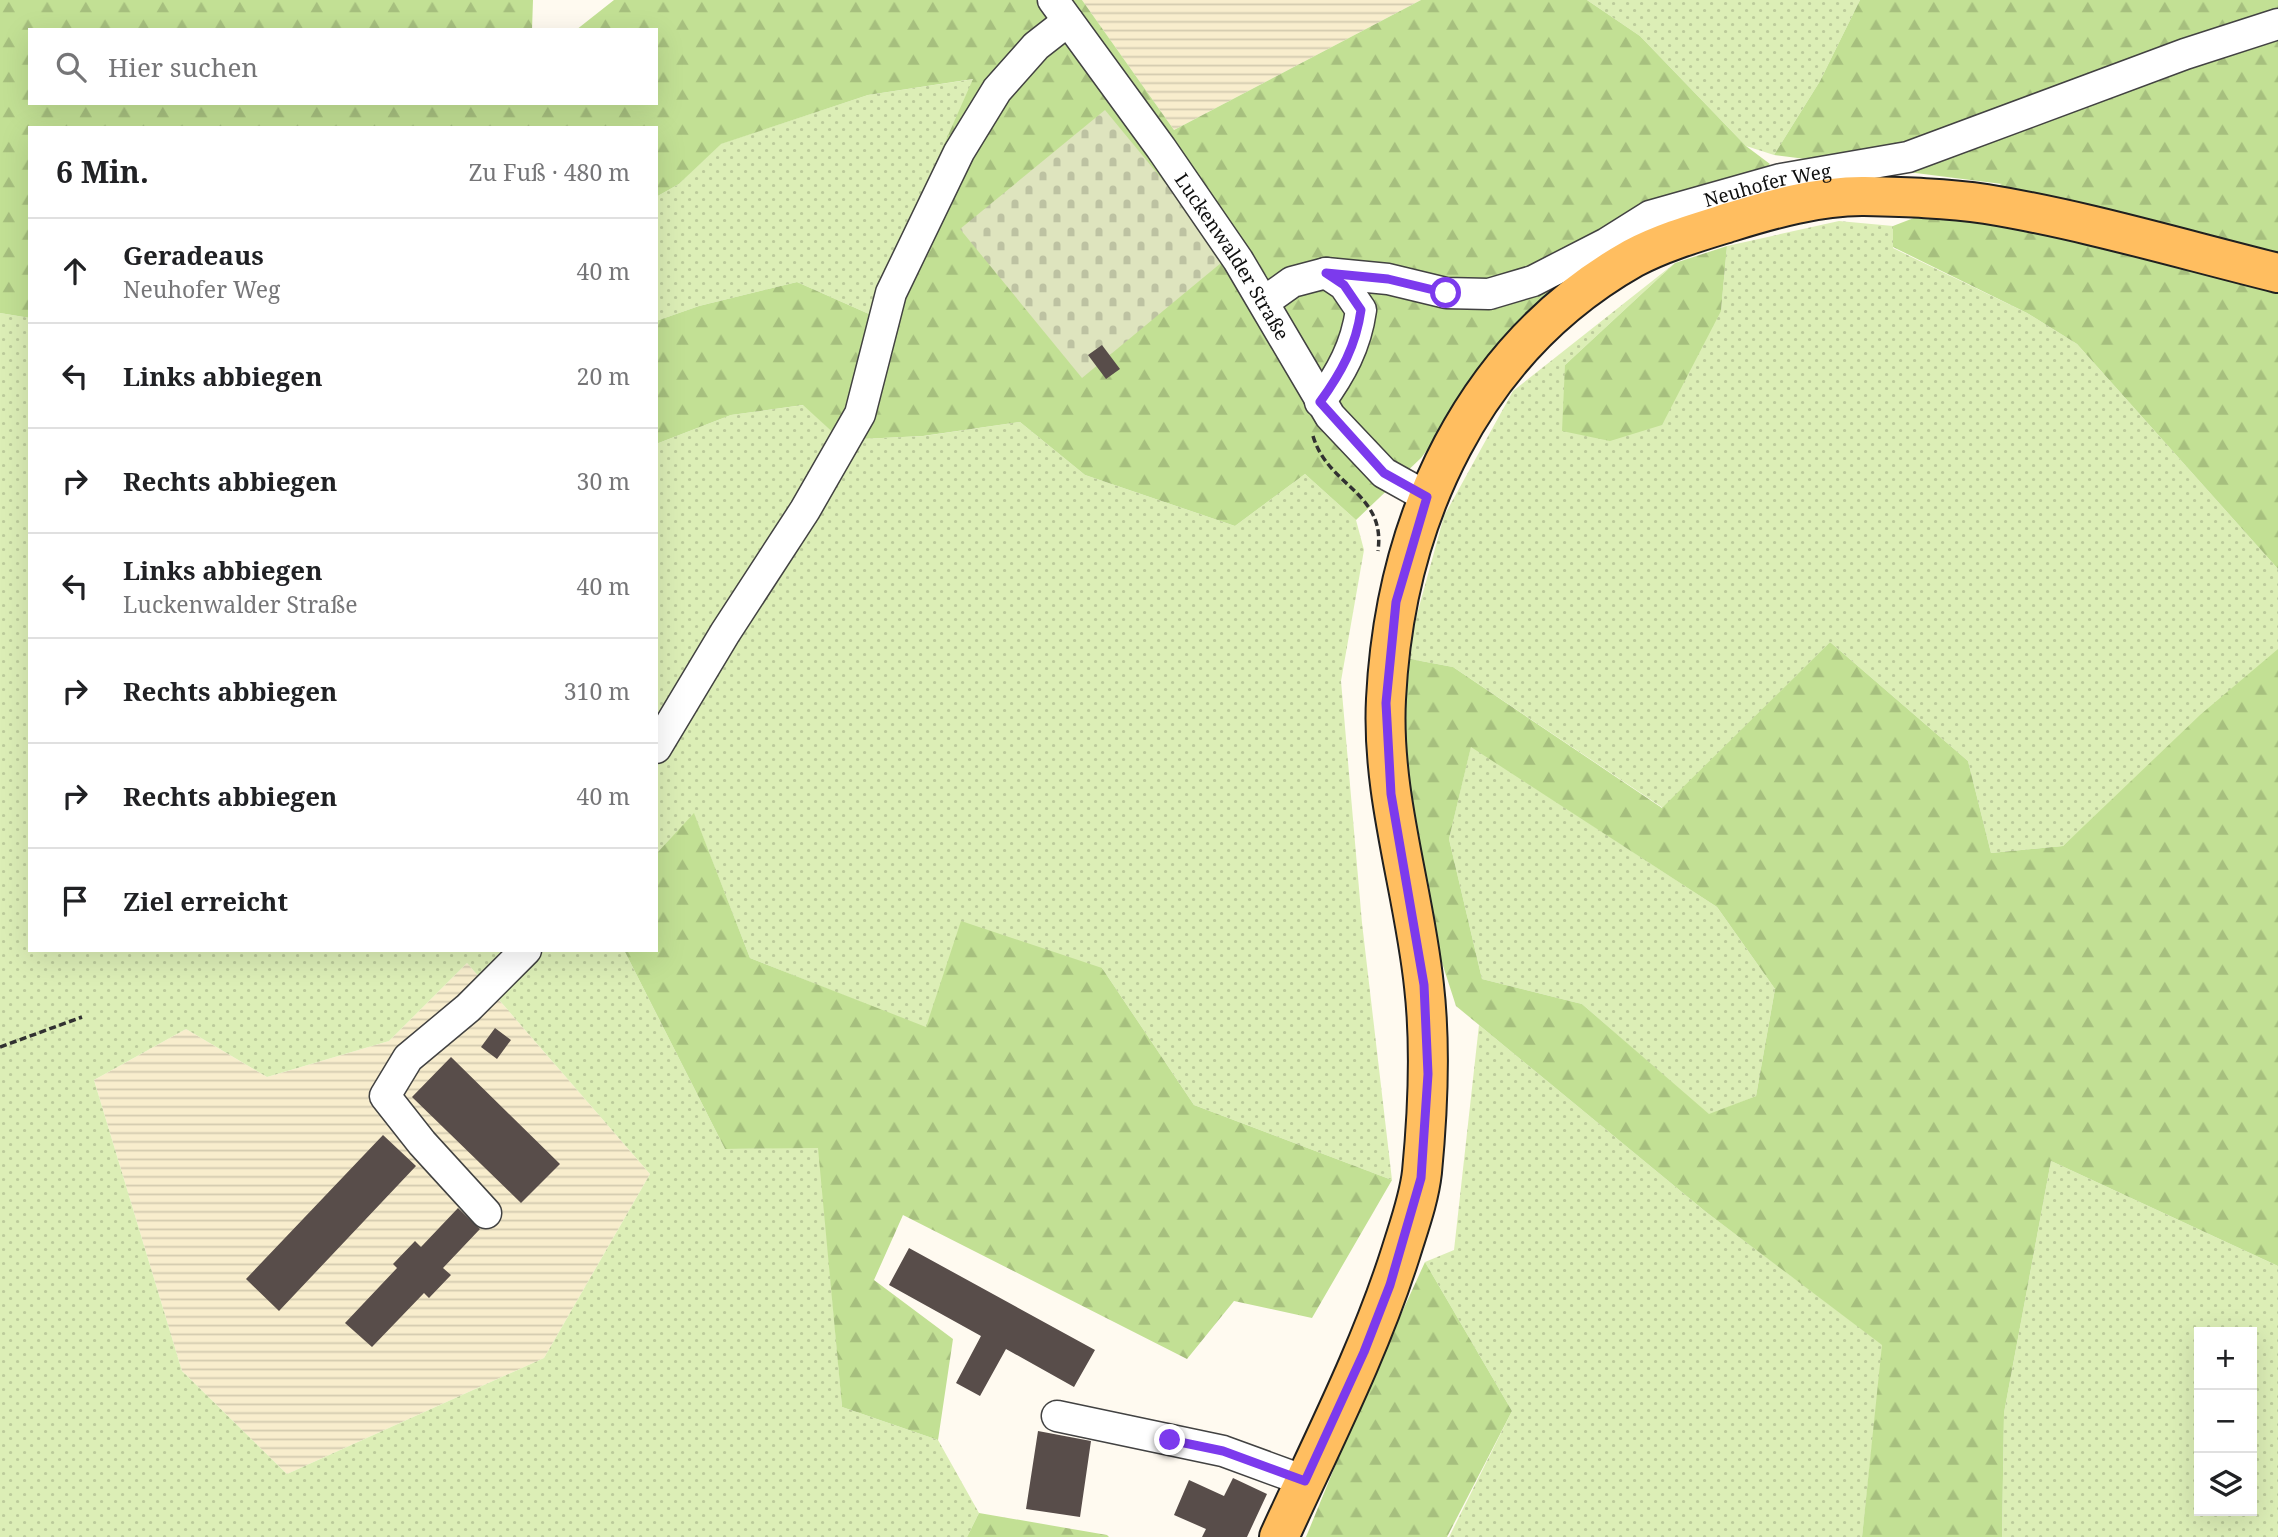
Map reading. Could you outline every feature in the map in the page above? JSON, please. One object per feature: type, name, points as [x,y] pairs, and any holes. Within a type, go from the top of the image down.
[{"type":"main road","points":[[1279,1537],[1364,1352],[1417,1195],[1428,1074],[1424,985],[1391,794],[1386,703],[1396,602],[1427,497],[1448,450],[1503,368],[1567,303],[1635,257],[1699,231],[1775,208],[1856,196],[1982,204],[2278,273]]},
{"type":"street","name":"Luckenwalder Straße","points":[[1060,11],[1161,148],[1264,302],[1320,402],[1384,473],[1427,497]]},
{"type":"street","points":[[658,745],[725,633],[805,510],[860,414],[891,293],[959,152],[997,90],[1037,46],[1060,11]]},
{"type":"street","name":"Neuhofer Weg","points":[[1264,302],[1292,282],[1326,273],[1388,279],[1446,293],[1489,294],[1533,281],[1607,243],[1650,216],[1781,179],[1908,156],[2185,54],[2278,24]]},
{"type":"street","points":[[1320,402],[1340,373],[1352,348],[1361,310],[1344,285],[1326,273]]},
{"type":"street","points":[[486,1213],[422,1143],[385,1096],[408,1058],[468,1008],[524,952]]},
{"type":"street","points":[[1057,1416],[1223,1451],[1305,1481]]},
{"type":"path","points":[[0,1047],[82,1017]]},
{"type":"shaded area","points":[[1082,0],[1421,0],[1174,130]]},
{"type":"shaded area","points":[[467,963],[650,1174],[544,1358],[287,1474],[182,1371],[94,1080],[186,1029],[267,1077],[389,1041]]},
{"type":"green space","points":[[0,0],[533,0],[532,28],[28,28],[28,105],[658,105],[658,28],[579,28],[614,0],[1082,0],[1174,130],[1421,0],[1587,0],[1640,36],[1746,146],[1770,164],[1745,188],[1496,359],[1421,458],[1356,520],[1305,474],[1235,526],[1085,475],[1020,422],[923,436],[841,440],[803,405],[731,415],[658,443],[658,320],[699,306],[797,282],[869,314],[973,79],[868,95],[721,144],[679,184],[658,196],[658,126],[28,126],[28,318],[0,313]]},
{"type":"green space","points":[[1587,0],[1860,0],[1820,81],[1774,155],[1746,146],[1640,36]]},
{"type":"green space","points":[[1860,0],[2278,0],[2278,569],[2077,344],[2027,313],[1893,247],[1893,226],[2002,184],[1774,155],[1820,81]]},
{"type":"green space","points":[[974,79],[869,314],[797,282],[699,306],[658,320],[658,196],[679,184],[720,144],[868,95]]},
{"type":"green space","points":[[1105,110],[1227,258],[1082,378],[960,229]]},
{"type":"green space","points":[[1839,221],[1893,226],[1893,248],[2027,313],[2077,344],[2278,569],[2278,651],[2063,846],[1991,853],[1968,761],[1830,642],[1663,808],[1453,667],[1405,658],[1444,516],[1513,391],[1675,263],[1565,365],[1721,311],[1727,246]]},
{"type":"green space","points":[[1727,246],[1721,311],[1662,425],[1610,441],[1562,431],[1565,365],[1675,263]]},
{"type":"green space","points":[[0,313],[28,318],[28,952],[625,952],[725,1149],[819,1147],[842,1407],[938,1440],[979,1513],[967,1537],[0,1537]],"holes":[[[467,963],[650,1174],[544,1358],[287,1474],[182,1371],[94,1080],[186,1029],[267,1077],[389,1041]]]},
{"type":"green space","points":[[804,405],[841,440],[924,436],[1020,422],[1085,475],[1235,526],[1305,474],[1356,520],[1364,550],[1341,681],[1362,923],[1392,1180],[1194,1105],[1102,968],[926,1028],[750,958],[694,814],[658,852],[658,443],[731,415]]},
{"type":"green space","points":[[1830,642],[1968,761],[1991,853],[2063,846],[2200,715],[2278,649],[2278,1266],[2051,1161],[2004,1413],[2002,1537],[1862,1537],[1882,1345],[1706,1212],[1456,1006],[1424,907],[1401,738],[1405,658],[1453,667],[1662,808]],"holes":[[[1471,747],[1717,907],[1775,989],[1756,1096],[1709,1114],[1582,1004],[1482,979],[1449,839]]]},
{"type":"green space","points":[[1471,746],[1717,907],[1775,989],[1756,1096],[1709,1115],[1582,1004],[1482,979],[1449,839]]},
{"type":"green space","points":[[694,813],[750,958],[926,1027],[961,921],[1102,968],[1194,1105],[1392,1180],[1312,1318],[1234,1301],[1187,1359],[903,1215],[874,1280],[953,1339],[938,1440],[842,1407],[818,1148],[725,1149],[625,952],[658,952],[658,852]]},
{"type":"green space","points":[[1479,1025],[1706,1212],[1883,1345],[1862,1537],[1449,1537],[1512,1411],[1425,1262],[1454,1250]]},
{"type":"green space","points":[[2051,1161],[2278,1266],[2278,1537],[2002,1537],[2004,1413]]},
{"type":"green space","points":[[1425,1262],[1512,1411],[1447,1537],[1306,1537],[1365,1393]]},
{"type":"green space","points":[[979,1513],[1107,1535],[1109,1537],[967,1537]]},
{"type":"building","points":[[1102,345],[1120,369],[1106,379],[1088,355]]},
{"type":"building","points":[[495,1028],[511,1040],[497,1059],[481,1047]]},
{"type":"building","points":[[451,1057],[560,1164],[521,1203],[412,1097]]},
{"type":"building","points":[[383,1135],[416,1166],[279,1311],[246,1279]]},
{"type":"building","points":[[458,1208],[480,1229],[443,1268],[451,1275],[429,1298],[424,1293],[372,1347],[345,1323],[397,1268],[393,1264],[415,1241],[421,1247]]},
{"type":"building","points":[[909,1248],[1095,1350],[1074,1387],[1006,1349],[980,1396],[956,1383],[981,1336],[889,1285]]},
{"type":"building","points":[[1038,1431],[1091,1441],[1080,1517],[1026,1509]]},
{"type":"building","points":[[1233,1478],[1267,1494],[1247,1537],[1202,1537],[1206,1529],[1174,1515],[1189,1480],[1224,1496]]},
{"type":"route","points":[[1170,1440],[1223,1451],[1305,1481],[1364,1352],[1390,1285],[1421,1178],[1428,1074],[1424,985],[1391,794],[1386,703],[1396,602],[1427,497],[1384,473],[1320,402],[1340,373],[1357,335],[1361,310],[1344,285],[1326,273],[1388,279],[1446,293]]}]
